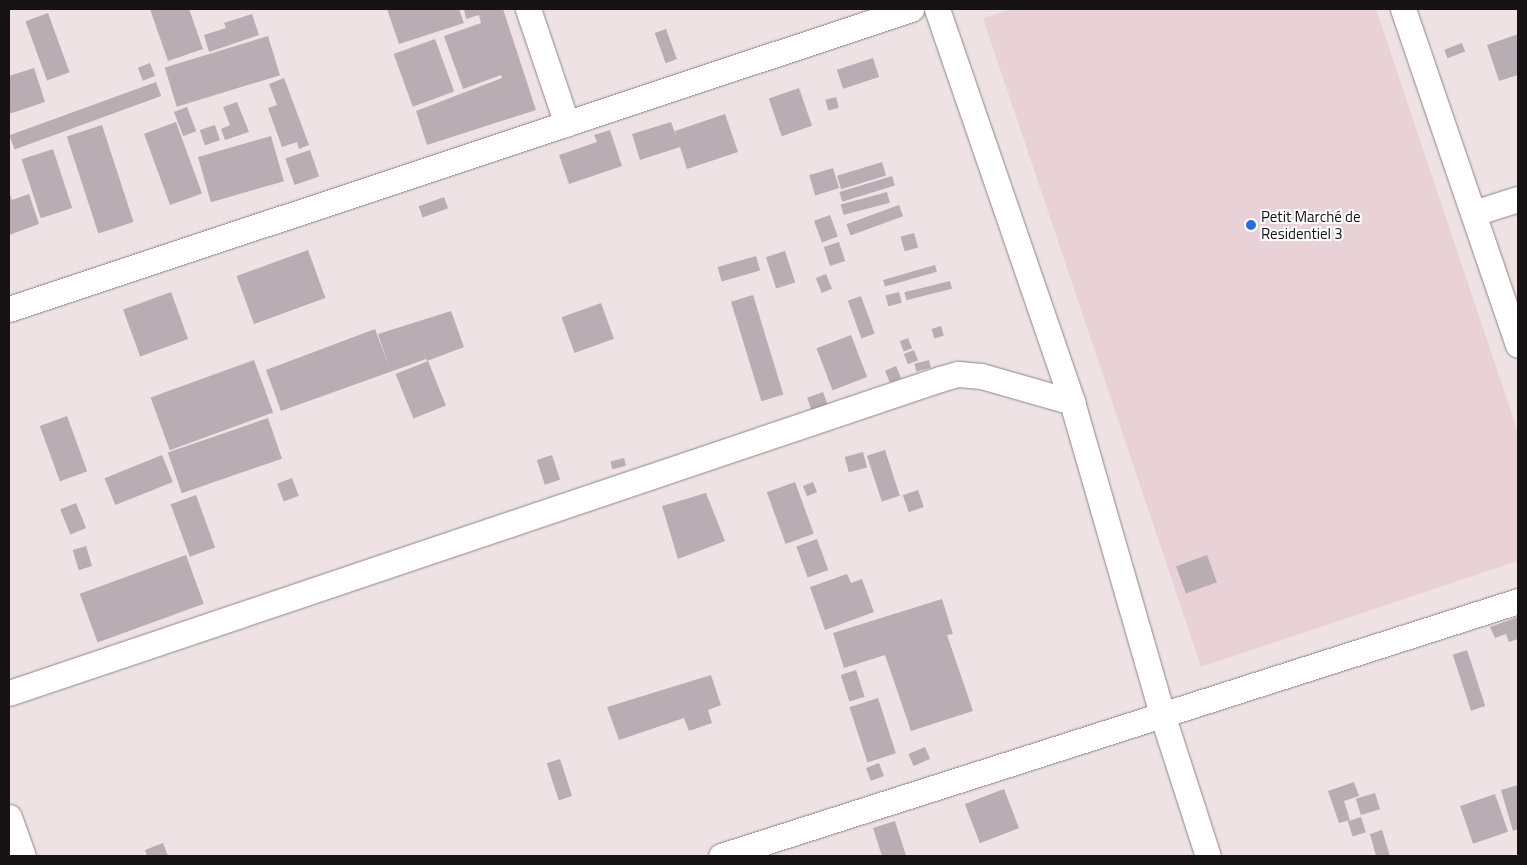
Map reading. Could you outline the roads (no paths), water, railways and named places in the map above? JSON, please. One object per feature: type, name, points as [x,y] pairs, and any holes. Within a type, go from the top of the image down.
[{"type":"street","points":[[528,9],[567,124]]},
{"type":"street","points":[[9,309],[911,9]]},
{"type":"street","points":[[937,9],[1072,402],[1162,714],[1208,856]]},
{"type":"street","points":[[1403,9],[1518,345]]},
{"type":"street","points":[[1474,213],[1518,199]]},
{"type":"street","points":[[9,692],[958,374],[981,376],[1072,402]]},
{"type":"street","points":[[720,856],[1518,601]]},
{"type":"street","points":[[9,817],[23,856]]},
{"type":"place","name":"Petit Marché de Residentiel 3","points":[[1251,225]]}]
